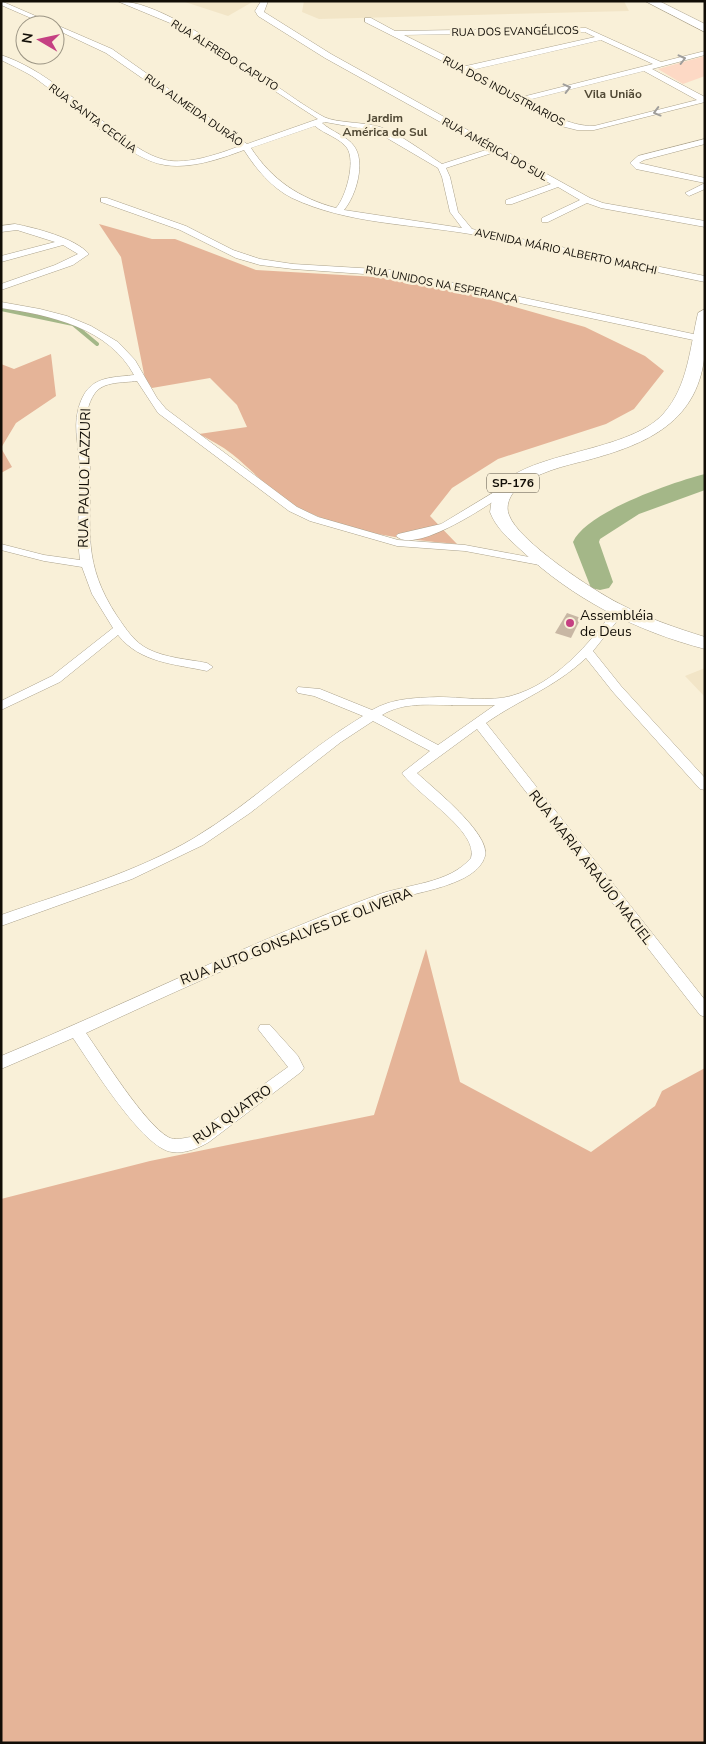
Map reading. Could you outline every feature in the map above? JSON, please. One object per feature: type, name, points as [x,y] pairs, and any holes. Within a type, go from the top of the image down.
[{"type":"main road","points":[[650,1],[705,28]]},
{"type":"main road","name":"SP-176","points":[[705,313],[698,338],[694,371],[683,397],[671,416],[658,426],[622,445],[524,476],[506,488],[500,498],[499,512],[504,522],[545,563],[619,612],[644,623],[705,643]]},
{"type":"street","name":"RUA ALFREDO CAPUTO","points":[[120,1],[173,21],[319,121],[321,128],[345,139],[355,152],[356,165],[352,177],[352,190],[347,202],[339,210]]},
{"type":"street","name":"RUA AMÉRICA DO SUL","points":[[265,1],[259,11],[260,14],[328,56],[587,200],[601,205],[705,224]]},
{"type":"street","name":"RUA ALMEIDA DURÃO","points":[[1,2],[31,15]]},
{"type":"street","name":"RUA DOS INDUSTRIARIOS","points":[[368,20],[466,69],[564,124],[586,129],[704,100]]},
{"type":"street","name":"RUA DOS EVANGÉLICOS","points":[[393,33],[572,29],[592,31],[660,64]]},
{"type":"street","name":"RUA ALMEIDA DURÃO","points":[[65,30],[110,51],[246,147],[258,166],[285,190],[316,204],[339,210],[469,231]]},
{"type":"street","points":[[466,69],[604,37]]},
{"type":"street","points":[[520,100],[705,53]]},
{"type":"street","name":"RUA SANTA CECÍLIA","points":[[1,57],[34,74],[149,158],[166,163],[191,162],[217,157],[246,147]]},
{"type":"street","points":[[645,68],[704,100]]},
{"type":"street","points":[[246,147],[319,121],[343,121],[378,129],[396,138],[441,167],[494,150]]},
{"type":"street","points":[[705,141],[641,158],[634,163],[639,168],[705,181]]},
{"type":"street","name":"AVENIDA MÁRIO ALBERTO MARCHI","points":[[441,167],[446,177],[454,212],[469,231],[705,279]]},
{"type":"street","points":[[509,202],[558,184]]},
{"type":"street","points":[[689,193],[705,186]]},
{"type":"street","name":"RUA UNIDOS NA ESPERANÇA","points":[[104,200],[183,228],[236,256],[260,262],[323,270],[366,269],[393,273],[698,338]]},
{"type":"street","points":[[545,220],[587,200]]},
{"type":"street","points":[[1,229],[24,228],[62,242],[82,251],[84,254],[81,258],[1,286]]},
{"type":"street","points":[[1,259],[62,242]]},
{"type":"street","points":[[1,306],[52,314],[84,325],[119,348],[132,364],[155,404],[293,509],[334,527],[397,543],[465,548],[545,563]]},
{"type":"street","name":"RUA PAULO LAZZURI","points":[[139,378],[97,385],[90,393],[83,410],[85,469],[82,520],[85,564],[102,602],[119,629],[138,648],[152,655],[208,667]]},
{"type":"street","points":[[376,538],[414,536],[436,531],[462,518],[506,488]]},
{"type":"street","points":[[1,547],[44,558],[85,564]]},
{"type":"street","name":"RUA AUTO GONSALVES DE OLIVEIRA","points":[[1,1063],[76,1032],[166,987],[258,948],[395,894],[436,884],[473,865],[478,858],[478,842],[470,831],[409,773],[478,722],[512,700],[548,682],[587,651],[604,634],[619,612]]},
{"type":"street","points":[[1,706],[56,680],[119,629]]},
{"type":"street","points":[[587,651],[617,690],[705,786]]},
{"type":"street","points":[[302,690],[316,692],[374,716],[439,751]]},
{"type":"street","points":[[1,921],[126,874],[198,842],[353,727],[386,707],[400,703],[512,700]]},
{"type":"street","name":"RUA MARIA ARAÚJO MACIEL","points":[[478,722],[705,1012]]},
{"type":"street","name":"RUA QUATRO","points":[[76,1032],[138,1117],[161,1141],[167,1144],[183,1146],[203,1137],[294,1071],[296,1068],[293,1060],[265,1029]]},
{"type":"shaded area","points":[[182,1],[254,1],[228,16]]},
{"type":"shaded area","points":[[304,1],[624,1],[629,11],[319,19],[302,12]]},
{"type":"shaded area","points":[[705,56],[705,76],[683,84],[658,69]]},
{"type":"shaded area","points":[[99,224],[152,239],[175,239],[256,270],[377,277],[466,293],[585,327],[645,356],[664,371],[634,409],[606,424],[498,459],[452,488],[430,516],[457,544],[413,540],[348,527],[307,512],[287,501],[232,454],[199,434],[247,427],[237,405],[210,378],[152,388],[145,379],[121,257]]},
{"type":"shaded area","points":[[51,354],[56,396],[16,423],[1,448],[1,364],[14,369]]},
{"type":"shaded area","points":[[1,448],[12,467],[1,473]]},
{"type":"shaded area","points":[[705,668],[705,697],[685,676]]},
{"type":"shaded area","points":[[426,949],[460,1082],[591,1152],[655,1106],[662,1091],[705,1068],[705,1743],[1,1743],[1,1199],[150,1161],[374,1115]]},
{"type":"building","name":"Assembléia de Deus","points":[[567,613],[581,618],[571,638],[555,633]]},
{"type":"waterway","points":[[1,309],[73,324],[97,344]]},
{"type":"waterway","points":[[600,582],[586,542],[589,535],[630,509],[705,481]]},
{"type":"place","name":"Assembléia de Deus","points":[[570,623]]},
{"type":"district","name":"Vila União","points":[[613,94]]},
{"type":"district","name":"Jardim América do Sul","points":[[385,125]]}]
